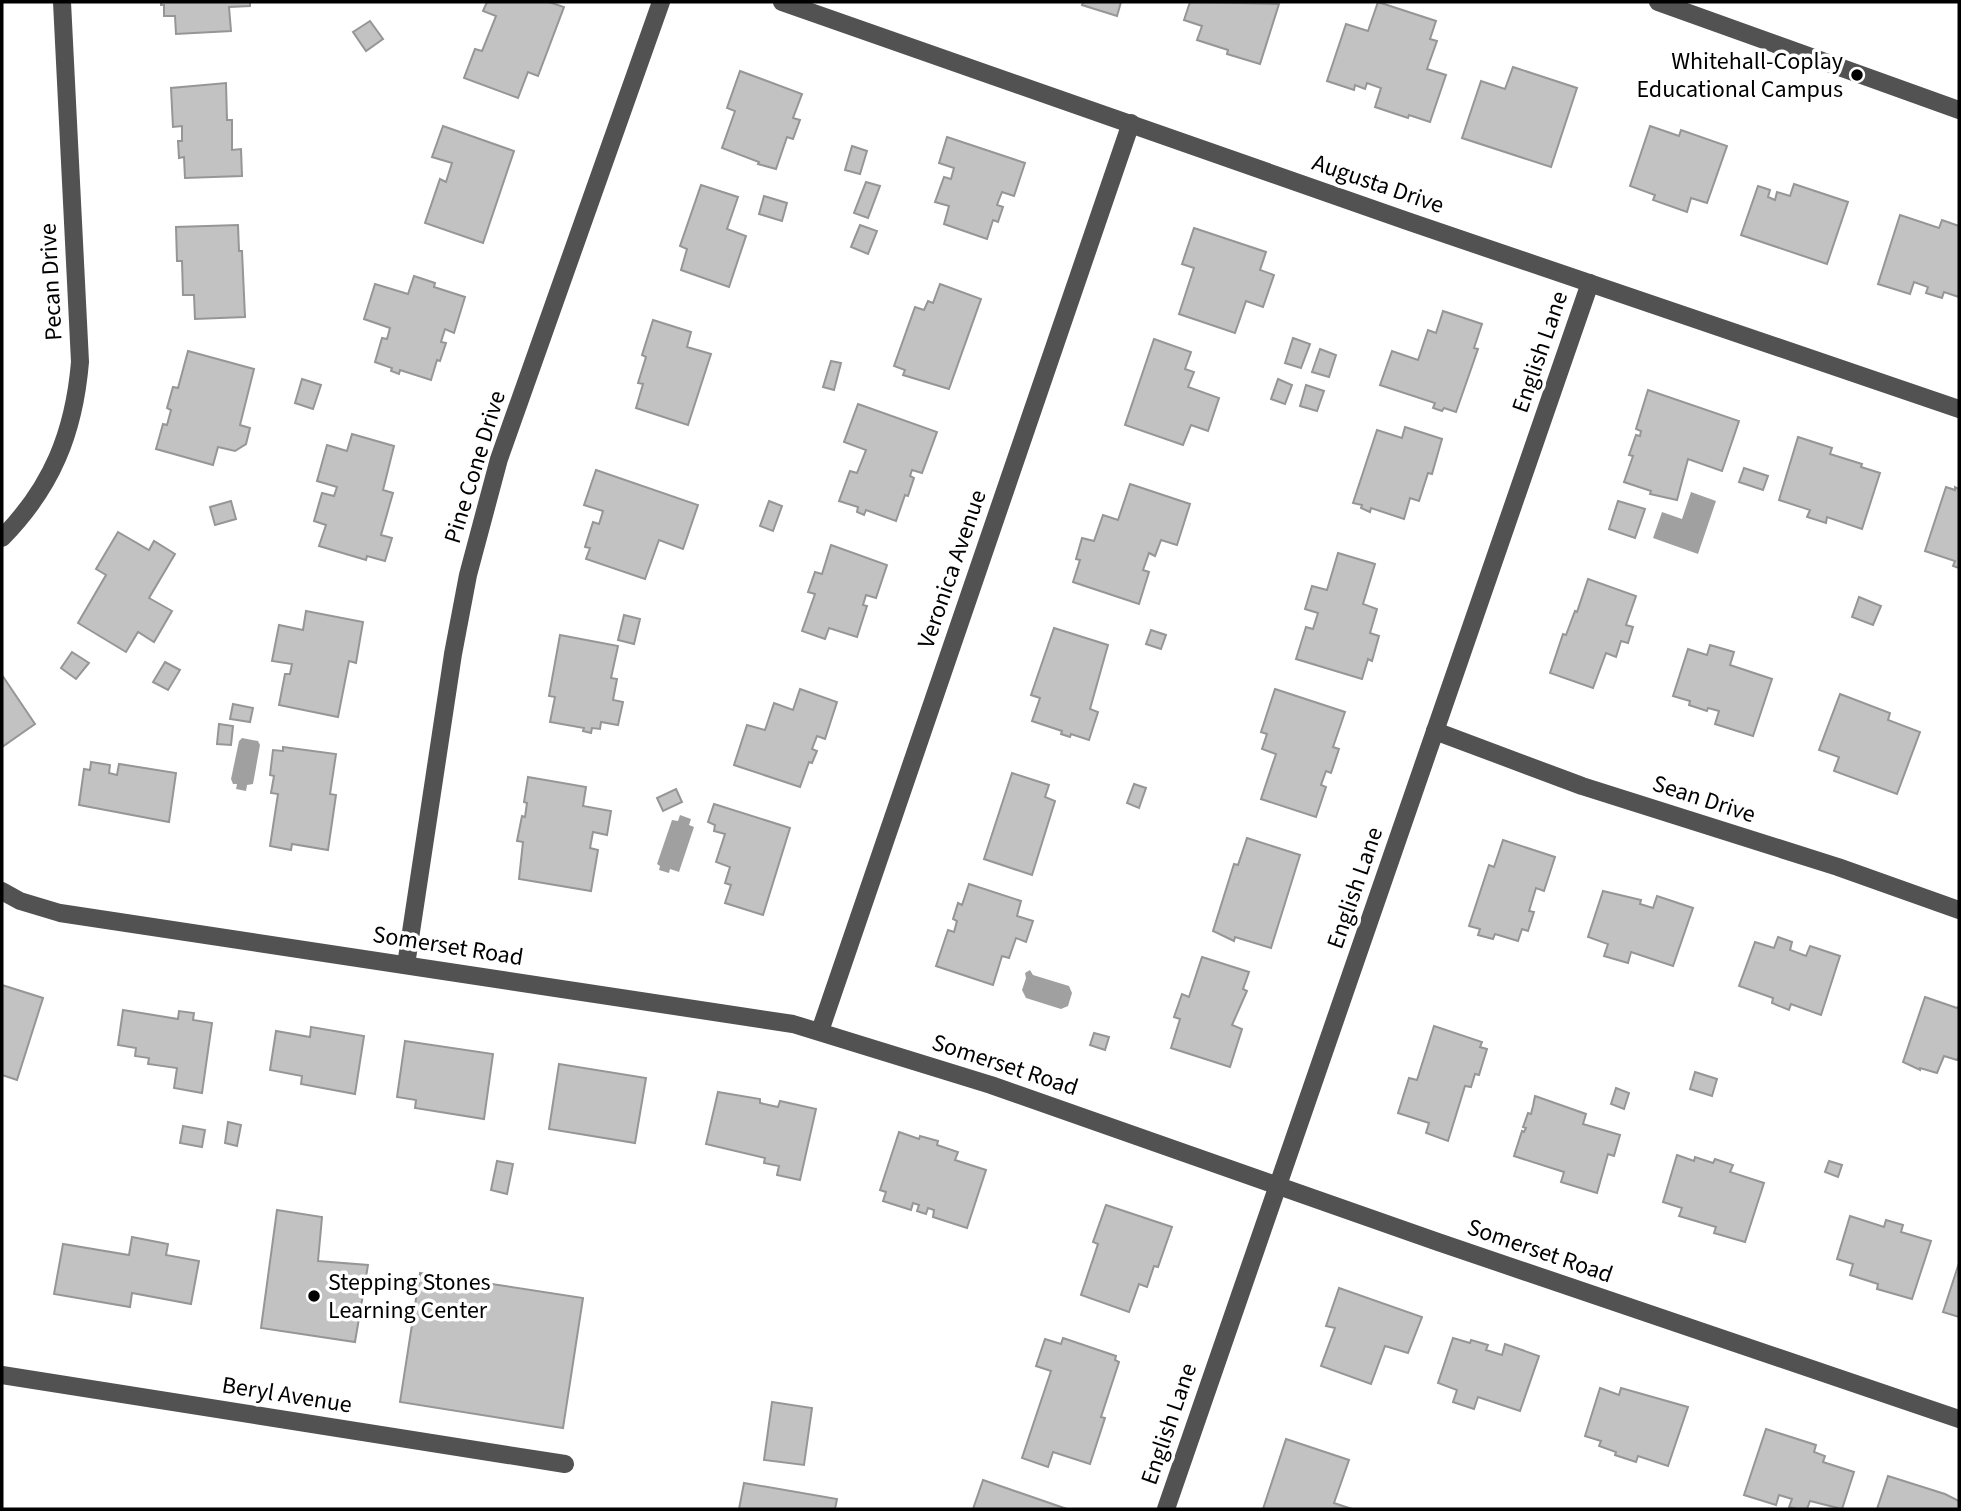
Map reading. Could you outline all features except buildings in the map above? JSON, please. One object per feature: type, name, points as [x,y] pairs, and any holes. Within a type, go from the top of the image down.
[{"type":"street","name":"Pecan Drive","points":[[2,538],[46,484],[64,445],[77,396],[80,362],[62,2]]},
{"type":"street","name":"Pine Cone Drive","points":[[406,965],[453,654],[468,575],[499,459],[661,2]]},
{"type":"street","name":"Augusta Drive","points":[[782,2],[1959,409]]},
{"type":"street","points":[[1658,2],[1704,9],[1959,110]]},
{"type":"street","name":"Veronica Avenue","points":[[820,1031],[1131,123]]},
{"type":"street","name":"English Lane","points":[[1166,1509],[1590,283]]},
{"type":"street","name":"Sean Drive","points":[[1435,731],[1582,786],[1838,867],[1959,909]]},
{"type":"street","name":"Somerset Road","points":[[2,891],[20,901],[60,913],[793,1024],[820,1031],[992,1085],[1959,1419]]},
{"type":"street","name":"Beryl Avenue","points":[[2,1375],[565,1464]]},
{"type":"shaded area","points":[[1691,492],[1716,501],[1698,554],[1653,538],[1662,512],[1682,519]]},
{"type":"shaded area","points":[[242,738],[258,741],[260,745],[253,784],[247,785],[246,791],[236,789],[237,784],[233,784],[231,779],[239,741]]},
{"type":"shaded area","points":[[680,815],[691,819],[689,825],[694,827],[679,872],[670,869],[669,873],[659,870],[660,866],[657,864],[672,820],[678,821]]},
{"type":"shaded area","points":[[1030,970],[1033,975],[1069,986],[1072,993],[1068,1006],[1061,1009],[1026,998],[1022,990],[1025,973]]},
{"type":"place","name":"Whitehall-Coplay Educational Campus","points":[[1857,75]]},
{"type":"place","name":"Stepping Stones Learning Center","points":[[314,1296]]}]
